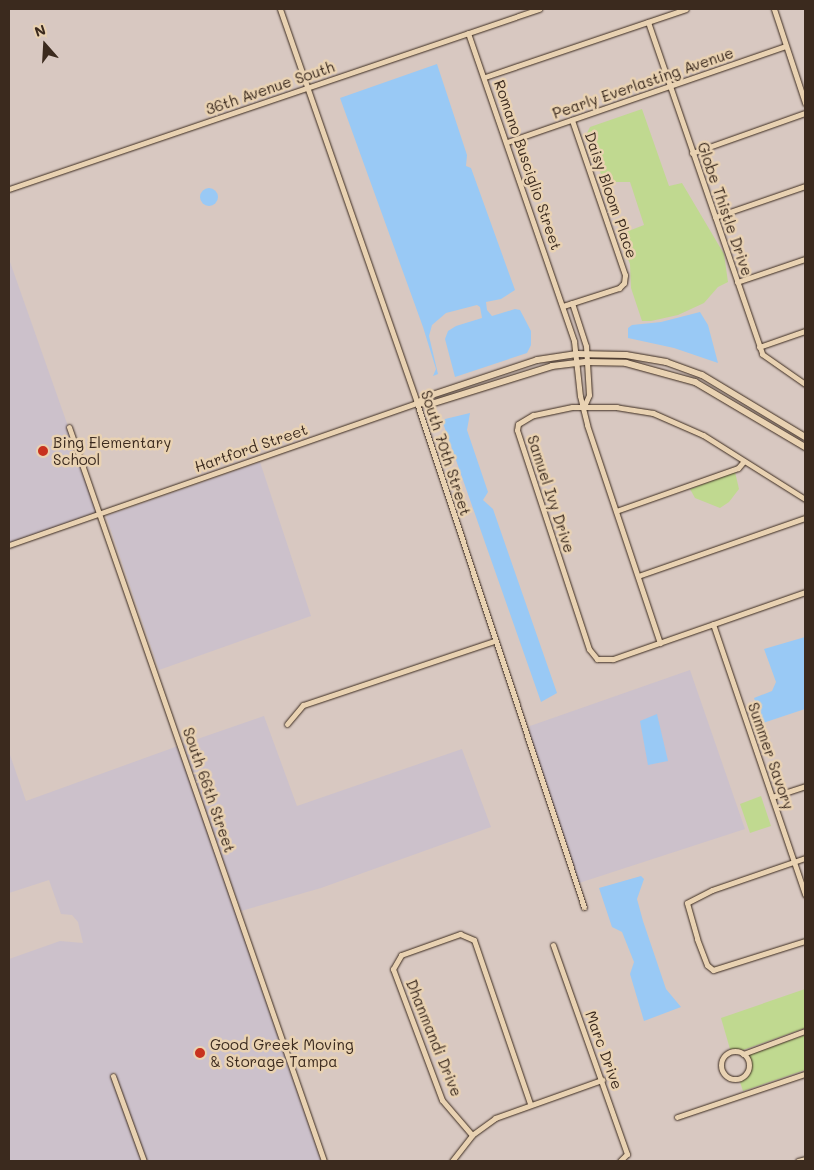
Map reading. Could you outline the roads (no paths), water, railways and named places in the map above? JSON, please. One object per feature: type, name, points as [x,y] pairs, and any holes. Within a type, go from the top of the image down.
[{"type":"street","name":"South 70th Street","points":[[280,9],[417,403],[494,641],[584,907]]},
{"type":"street","name":"36th Avenue South","points":[[9,189],[539,9]]},
{"type":"street","points":[[484,77],[686,9]]},
{"type":"street","points":[[774,9],[805,102]]},
{"type":"street","name":"Globe Thistle Drive","points":[[648,22],[759,347],[766,360],[805,384]]},
{"type":"street","name":"Romano Busciglio Street","points":[[468,33],[563,306],[577,354],[580,396],[584,406],[587,425],[660,643]]},
{"type":"street","name":"Pearly Everlasting Avenue","points":[[507,142],[786,46]]},
{"type":"street","points":[[692,153],[805,113]]},
{"type":"street","name":"Daisy Bloom Place","points":[[572,120],[625,275],[619,288],[572,303]]},
{"type":"street","points":[[714,216],[805,186]]},
{"type":"street","points":[[736,282],[805,259]]},
{"type":"street","name":"Romano Busciglio Street","points":[[572,303],[587,353],[589,395],[584,406]]},
{"type":"street","points":[[563,306],[572,303]]},
{"type":"street","points":[[759,347],[805,331]]},
{"type":"street","points":[[417,403],[429,396],[526,363],[587,353],[637,356],[683,368],[730,390],[805,437]]},
{"type":"street","points":[[417,403],[432,404],[524,372],[578,362],[643,366],[688,379],[724,396],[805,447]]},
{"type":"street","name":"Hartford Street","points":[[9,545],[417,403]]},
{"type":"street","name":"Samuel Ivy Drive","points":[[805,499],[694,430],[661,416],[617,407],[584,406],[524,419],[517,430],[593,655],[603,660],[613,659],[805,592]]},
{"type":"street","name":"South 66th Street","points":[[69,427],[324,1161]]},
{"type":"street","points":[[616,511],[738,468],[744,461]]},
{"type":"street","points":[[638,576],[805,518]]},
{"type":"street","name":"Summer Savory","points":[[713,624],[805,895]]},
{"type":"street","points":[[287,724],[303,704],[494,641]]},
{"type":"street","points":[[772,797],[805,786]]},
{"type":"street","points":[[805,858],[692,898],[687,903],[707,966],[712,970],[805,940]]},
{"type":"street","name":"Dhanmandi Drive","points":[[472,1135],[442,1100],[393,969],[401,955],[460,934],[474,940],[530,1104]]},
{"type":"street","name":"Marc Drive","points":[[553,945],[627,1154],[620,1161]]},
{"type":"street","points":[[743,1054],[749,1066],[746,1074],[738,1079],[725,1075],[721,1067],[723,1058],[730,1052],[743,1054],[805,1031]]},
{"type":"street","points":[[677,1117],[805,1074]]},
{"type":"street","points":[[113,1076],[144,1161]]},
{"type":"street","points":[[452,1161],[472,1135],[495,1118],[602,1080]]},
{"type":"street","points":[[798,1161],[805,1159]]},
{"type":"water","points":[[437,64],[467,155],[466,166],[471,168],[515,290],[501,299],[486,302],[487,310],[492,316],[515,309],[520,310],[531,331],[531,345],[527,353],[455,377],[445,339],[448,331],[456,326],[482,318],[480,307],[477,305],[446,313],[432,325],[429,336],[438,374],[433,376],[436,369],[423,327],[340,98]]},
{"type":"water","points":[[209,188],[215,191],[218,197],[215,203],[209,206],[203,203],[200,197],[203,191]]},
{"type":"water","points":[[700,312],[708,325],[718,363],[674,348],[628,338],[628,328],[632,325],[661,322]]},
{"type":"water","points":[[470,413],[467,430],[488,492],[483,500],[493,509],[557,693],[541,702],[443,423],[445,419]]},
{"type":"water","points":[[805,637],[805,709],[763,723],[754,698],[772,691],[776,682],[764,649]]},
{"type":"water","points":[[657,714],[668,761],[648,765],[640,721]]},
{"type":"water","points":[[641,876],[644,879],[637,899],[643,921],[666,989],[681,1007],[644,1021],[630,974],[634,962],[622,932],[612,927],[599,888]]},
{"type":"place","name":"Bing Elementary School","points":[[43,451]]},
{"type":"place","name":"Good Greek Moving & Storage Tampa","points":[[200,1053]]}]
